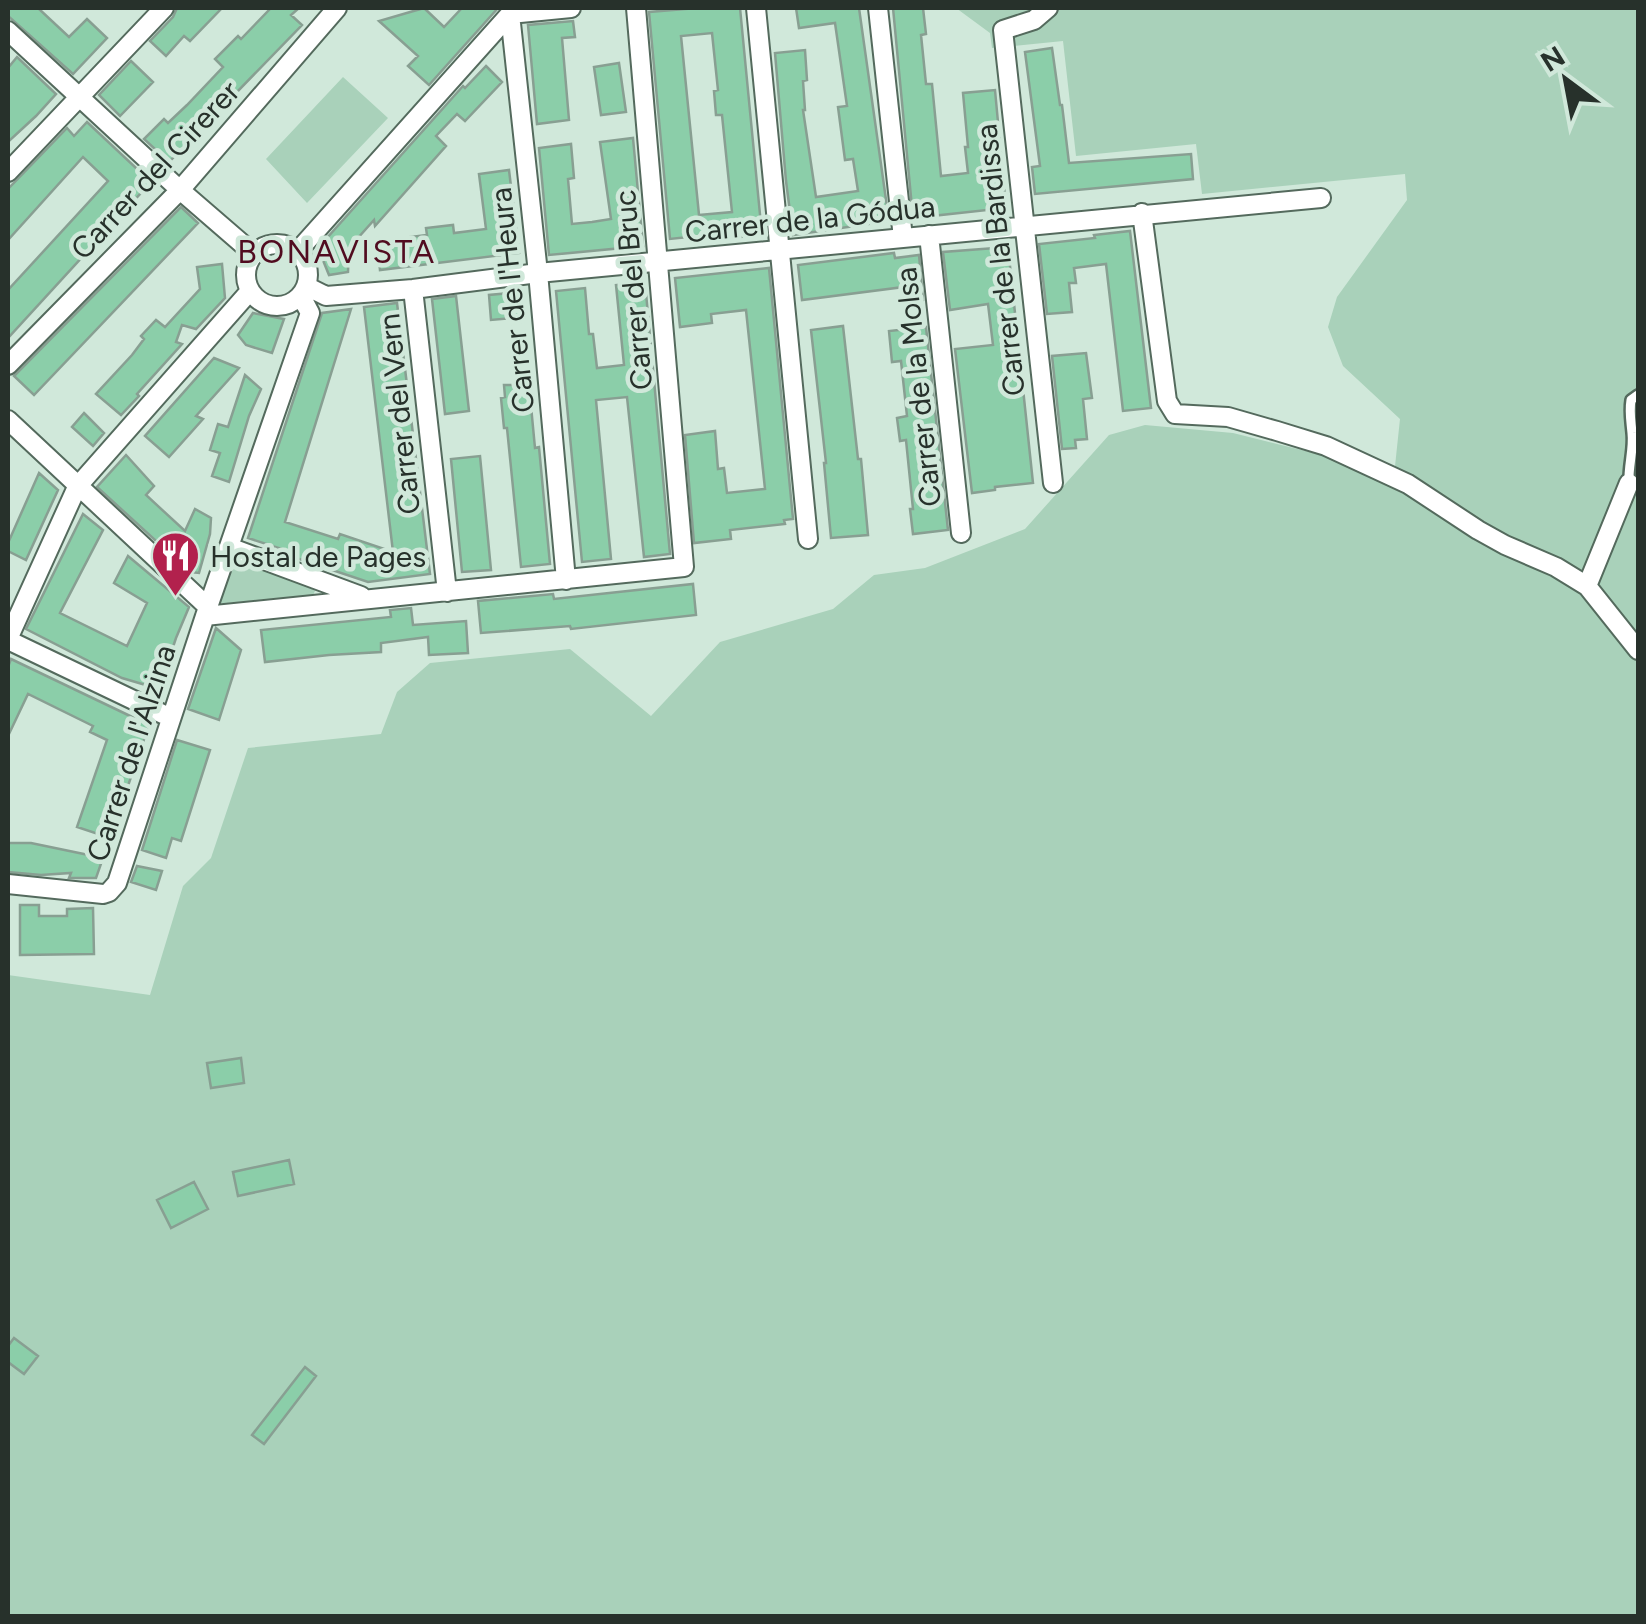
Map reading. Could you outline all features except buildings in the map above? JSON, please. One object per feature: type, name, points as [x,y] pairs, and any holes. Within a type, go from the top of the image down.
[{"type":"street","points":[[8,172],[164,8]]},
{"type":"street","name":"Carrer del Cirerer","points":[[8,366],[180,190],[337,8]]},
{"type":"street","points":[[297,252],[510,14],[571,8]]},
{"type":"street","name":"Carrer del Bruc","points":[[566,580],[684,567],[636,8]]},
{"type":"street","points":[[756,8],[808,539]]},
{"type":"street","points":[[878,8],[903,238]]},
{"type":"street","name":"Carrer de la Bardissa","points":[[1048,8],[1034,20],[1003,30],[1053,483]]},
{"type":"street","name":"Carrer de l'Heura","points":[[510,14],[566,580]]},
{"type":"street","points":[[8,31],[254,254]]},
{"type":"street","name":"Carrer de la Gódua","points":[[304,290],[326,296],[413,289],[538,273],[1322,198]]},
{"type":"street","points":[[1142,213],[1166,401],[1175,414],[1228,417],[1326,446],[1408,484],[1478,530],[1588,586],[1638,650]]},
{"type":"street","name":"Carrer de la Molsa","points":[[929,235],[961,533]]},
{"type":"street","points":[[283,244],[297,252],[307,267],[304,290],[288,304],[274,306],[260,301],[250,291],[246,278],[254,254],[267,246],[283,244]]},
{"type":"street","name":"Carrer del Vern","points":[[413,289],[447,592]]},
{"type":"street","name":"Carrer de l'Alzina","points":[[8,884],[103,894],[114,889],[310,313],[304,290]]},
{"type":"street","points":[[171,718],[8,640],[77,487],[250,291]]},
{"type":"street","points":[[8,420],[207,612],[566,580]]},
{"type":"street","points":[[1588,586],[1629,483]]},
{"type":"street","points":[[229,547],[366,598]]},
{"type":"lane","points":[[1629,483],[1633,436],[1628,414],[1630,400],[1638,395]]},
{"type":"green space","points":[[956,8],[1638,8],[1638,1616],[8,1616],[8,975],[150,995],[183,886],[211,858],[248,748],[381,734],[397,692],[430,663],[570,649],[651,716],[720,642],[833,609],[874,575],[925,568],[1025,529],[1109,435],[1145,425],[1233,433],[1318,454],[1393,485],[1400,419],[1343,366],[1328,327],[1337,297],[1407,200],[1405,174],[1202,194],[1196,144],[1076,156],[1063,41],[992,48],[990,33]]},
{"type":"green space","points":[[343,77],[388,118],[307,203],[266,159]]},
{"type":"green space","points":[[233,560],[312,586],[315,591],[313,595],[217,604]]},
{"type":"place","name":"Hostal de Pages","points":[[175,598]]},
{"type":"district","name":"BONAVISTA","points":[[337,252]]}]
